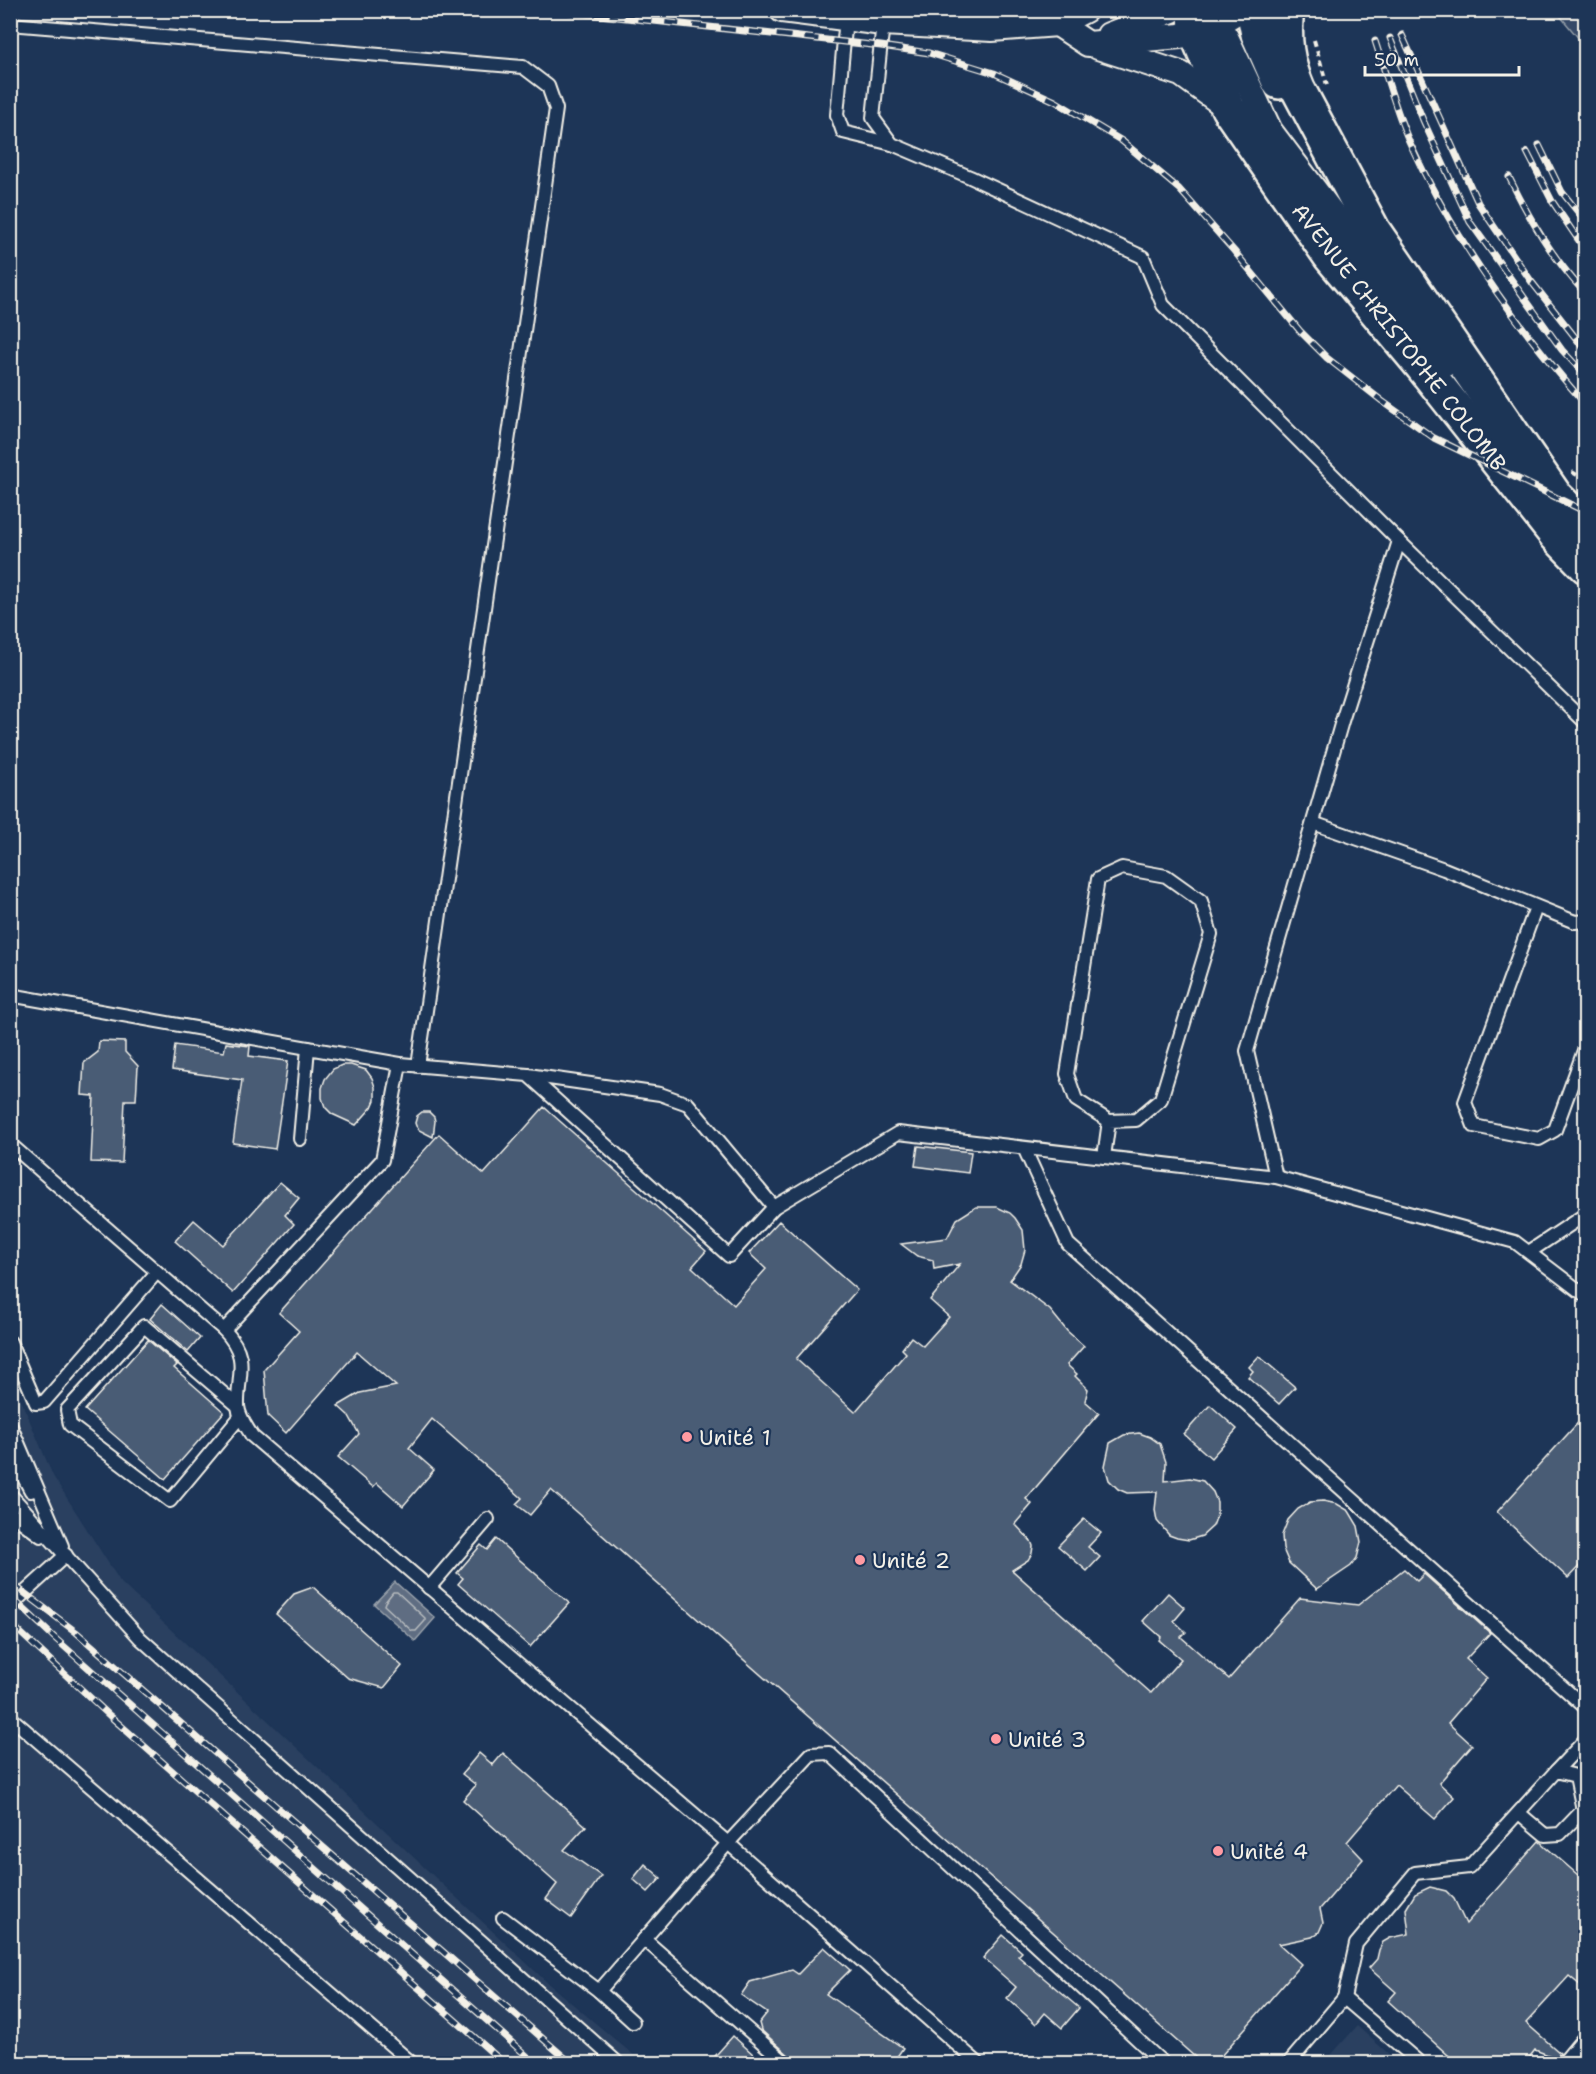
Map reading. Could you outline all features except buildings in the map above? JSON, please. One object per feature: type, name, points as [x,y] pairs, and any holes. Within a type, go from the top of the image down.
[{"type":"main road","points":[[1253,10],[1258,34],[1273,70],[1329,182],[1377,255],[1475,391],[1510,430]]},
{"type":"main road","points":[[1287,10],[1285,41],[1290,68],[1298,89],[1373,230],[1556,497],[1586,526]]},
{"type":"main road","name":"AVENUE CHRISTOPHE COLOMB","points":[[1202,19],[1228,108],[1330,256],[1422,366],[1549,526],[1586,566]]},
{"type":"street","points":[[782,10],[846,18],[896,19],[992,29],[1058,24],[1085,10]]},
{"type":"street","points":[[1088,44],[1172,10]]},
{"type":"street","points":[[1088,44],[1180,36],[1202,19],[1239,10]]},
{"type":"street","points":[[1202,19],[1227,37],[1270,131],[1520,460],[1550,487]]},
{"type":"street","points":[[1058,24],[1088,44],[1181,74],[1228,108]]},
{"type":"lane","points":[[983,10],[1012,27]]},
{"type":"lane","points":[[846,18],[837,115],[843,132],[892,144],[970,177],[1143,257],[1163,305],[1399,541],[1586,723]]},
{"type":"lane","points":[[892,144],[873,118],[896,19]]},
{"type":"lane","points":[[10,24],[523,67],[548,86],[556,110],[418,1066]]},
{"type":"lane","points":[[1276,1177],[1247,1051],[1342,721],[1399,541]]},
{"type":"lane","points":[[1313,823],[1444,869],[1575,922],[1586,921]]},
{"type":"lane","points":[[1122,868],[1166,876],[1201,902],[1211,934],[1161,1099],[1136,1120],[1108,1121],[1076,1100],[1067,1074],[1098,879],[1122,868]]},
{"type":"lane","points":[[1536,907],[1465,1102],[1474,1126],[1539,1139],[1555,1130],[1586,1045]]},
{"type":"lane","points":[[10,995],[400,1064],[528,1075],[660,1094],[688,1104],[774,1207]]},
{"type":"lane","points":[[300,1138],[308,1048]]},
{"type":"lane","points":[[224,1330],[382,1160],[400,1064]]},
{"type":"lane","points":[[528,1075],[729,1256],[774,1207],[898,1133],[1276,1177],[1515,1242],[1586,1296]]},
{"type":"lane","points":[[1104,1157],[1108,1121]]},
{"type":"lane","points":[[10,1144],[236,1342],[242,1372],[239,1411],[170,1501],[70,1425],[67,1410],[144,1326],[239,1411],[252,1436],[728,1843],[979,2064]]},
{"type":"lane","points":[[1024,1148],[1068,1244],[1586,1708]]},
{"type":"lane","points":[[1529,1252],[1586,1214]]},
{"type":"lane","points":[[10,1342],[36,1402],[44,1402],[157,1272]]},
{"type":"lane","points":[[10,1424],[66,1555]]},
{"type":"lane","points":[[10,1452],[66,1555]]},
{"type":"lane","points":[[10,1494],[140,1638],[619,2064]]},
{"type":"lane","points":[[10,1513],[66,1555]]},
{"type":"lane","points":[[429,1588],[488,1519]]},
{"type":"lane","points":[[10,1606],[66,1555]]},
{"type":"lane","points":[[10,1717],[413,2064]]},
{"type":"lane","points":[[1288,2064],[1344,1998],[1356,1944],[1415,1873],[1469,1867],[1586,1739]]},
{"type":"lane","points":[[599,1991],[728,1843],[812,1754],[829,1753],[1164,2064]]},
{"type":"lane","points":[[1519,1813],[1545,1835],[1560,1834],[1583,1810],[1576,1776],[1556,1771]]},
{"type":"lane","points":[[503,1918],[599,1991],[633,2022]]},
{"type":"lane","points":[[644,1940],[786,2064]]},
{"type":"lane","points":[[1344,1998],[1421,2064]]},
{"type":"lane","points":[[1562,2064],[1586,2035]]},
{"type":"shaded area","points":[[1556,11],[1585,11],[1585,46]]},
{"type":"shaded area","points":[[10,1374],[53,1476],[121,1583],[551,1986],[643,2063],[11,2063]]},
{"type":"shaded area","points":[[1357,2026],[1399,2063],[1324,2063]]},
{"type":"water","points":[[395,1582],[435,1618],[415,1641],[374,1604]]},
{"type":"railway","points":[[554,10],[929,53],[994,73],[1055,101],[1122,141],[1179,189],[1300,331],[1327,358],[1382,401],[1434,438],[1586,512]]},
{"type":"railway","points":[[1402,35],[1478,203],[1531,281],[1586,351]]},
{"type":"railway","points":[[1390,38],[1423,120],[1470,222],[1562,350],[1586,376]]},
{"type":"railway","points":[[1375,41],[1404,129],[1445,212],[1465,246],[1511,312],[1586,405]]},
{"type":"railway","points":[[1539,145],[1562,192],[1586,222]]},
{"type":"railway","points":[[1527,152],[1552,201],[1586,251]]},
{"type":"railway","points":[[1509,177],[1543,238],[1586,294]]},
{"type":"railway","points":[[10,1582],[76,1632],[572,2064]]},
{"type":"railway","points":[[10,1596],[536,2064]]},
{"type":"railway","points":[[10,1623],[110,1716],[505,2064]]},
{"type":"place","name":"Unité 1","points":[[687,1437]]},
{"type":"place","name":"Unité 2","points":[[860,1560]]},
{"type":"place","name":"Unité 3","points":[[996,1739]]},
{"type":"place","name":"Unité 4","points":[[1218,1851]]}]
